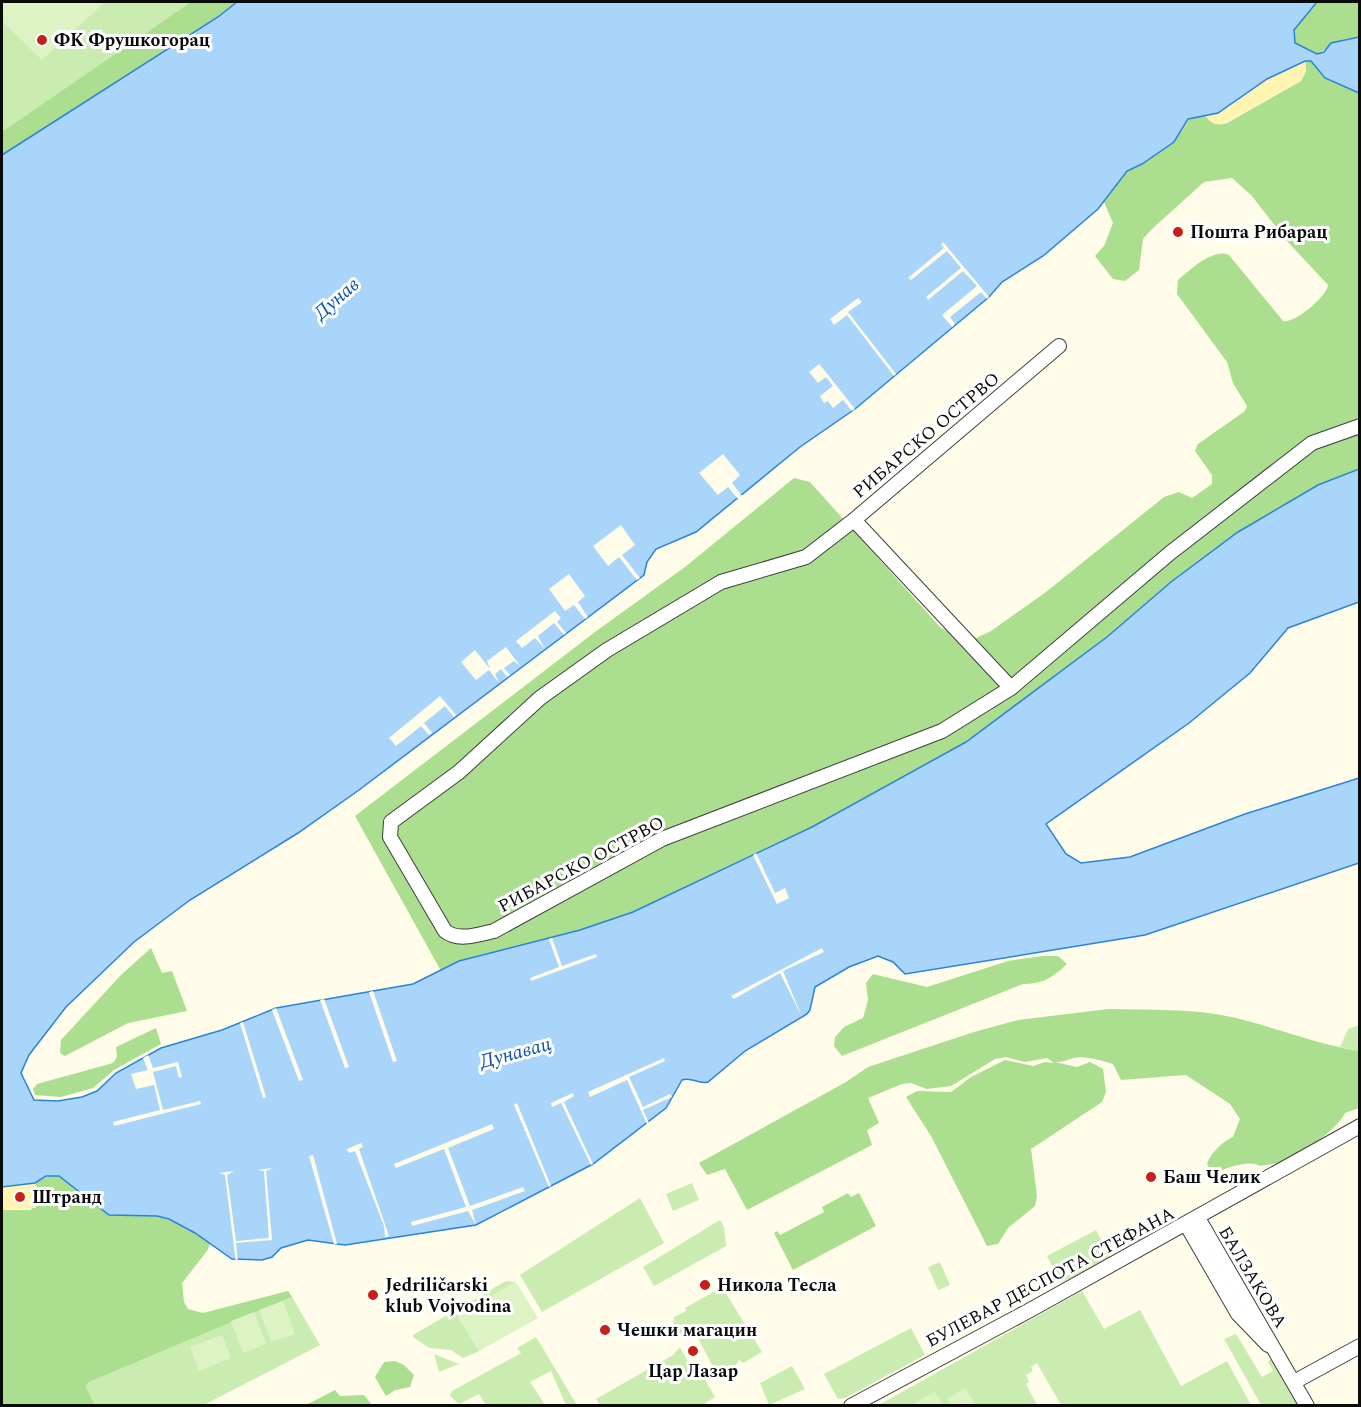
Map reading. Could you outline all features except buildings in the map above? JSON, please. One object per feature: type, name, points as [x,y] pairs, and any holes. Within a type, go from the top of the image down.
[{"type":"street","name":"РИБАРСКО ОСТРВО","points":[[1059,346],[855,520],[806,557],[721,582],[607,650],[540,698],[450,779],[395,818],[388,829],[390,837],[446,931],[452,936],[494,931],[526,916],[662,839],[942,731],[1011,688],[1170,553],[1312,443],[1359,426]]},
{"type":"street","name":"РИБАРСКО ОСТРВО","points":[[855,520],[1011,688]]},
{"type":"street","name":"БУЛЕВАР ДЕСПОТА СТЕФАНА","points":[[851,1406],[1192,1221],[1359,1126]]},
{"type":"street","name":"БАЛЗАКОВА","points":[[1192,1221],[1278,1355],[1306,1406]]},
{"type":"street","points":[[1294,1382],[1359,1346]]},
{"type":"green space","points":[[2,2],[213,2],[2,145]]},
{"type":"green space","name":"ФК Фрушкогорац","points":[[2,2],[105,2],[42,60],[2,21]]},
{"type":"green space","points":[[191,2],[237,2],[218,17],[2,155],[2,132]]},
{"type":"green space","points":[[1317,2],[1359,2],[1359,37],[1344,39],[1317,54],[1294,43],[1294,30]]},
{"type":"green space","points":[[1305,61],[1311,61],[1325,78],[1359,93],[1359,469],[1318,485],[1238,532],[1171,582],[1112,633],[966,742],[812,827],[633,912],[580,930],[459,961],[441,971],[355,816],[595,632],[685,567],[794,478],[810,482],[940,627],[968,642],[991,631],[1046,592],[1164,497],[1179,492],[1192,498],[1212,484],[1212,475],[1195,451],[1198,444],[1245,411],[1247,406],[1233,383],[1227,362],[1177,294],[1178,280],[1209,257],[1216,254],[1229,255],[1283,321],[1295,318],[1310,308],[1322,296],[1328,285],[1286,240],[1252,196],[1232,178],[1204,182],[1143,239],[1139,270],[1125,281],[1113,279],[1095,256],[1104,246],[1113,223],[1104,202],[1127,171],[1142,164],[1180,134],[1190,118],[1202,114],[1223,124],[1227,123],[1301,81],[1306,71]]},
{"type":"green space","points":[[151,948],[162,973],[172,971],[187,1011],[128,1023],[65,1056],[60,1053],[61,1040],[121,975]]},
{"type":"green space","points":[[1058,956],[1067,964],[1042,981],[1023,984],[842,1056],[834,1046],[835,1037],[844,1027],[863,1018],[868,1000],[866,983],[873,974],[927,987],[1008,961]]},
{"type":"green space","points":[[1108,1009],[1172,1010],[1220,1015],[1359,1051],[1359,1108],[1345,1113],[1330,1131],[1293,1159],[1260,1166],[1250,1163],[1237,1165],[1214,1174],[1207,1164],[1217,1148],[1233,1137],[1240,1119],[1230,1104],[1186,1075],[1121,1080],[1113,1064],[1104,1061],[1078,1057],[1055,1062],[1077,1067],[1090,1062],[1103,1069],[1106,1092],[1102,1102],[1031,1149],[1037,1196],[1035,1206],[1008,1228],[998,1244],[987,1246],[931,1136],[906,1097],[917,1091],[951,1092],[971,1077],[1005,1060],[1033,1066],[1045,1062],[1054,1063],[1047,1058],[1025,1062],[1006,1057],[995,1059],[951,1086],[927,1089],[911,1083],[902,1084],[868,1098],[879,1123],[867,1130],[872,1145],[747,1210],[725,1169],[707,1175],[699,1163],[846,1082],[868,1067],[1018,1020]]},
{"type":"green space","points":[[1359,1025],[1359,1051],[1340,1047],[1348,1029]]},
{"type":"green space","points":[[156,1028],[161,1044],[114,1070],[93,1088],[61,1097],[35,1095],[33,1089],[37,1084],[113,1063],[117,1057],[116,1047]]},
{"type":"green space","points":[[53,1174],[65,1179],[109,1215],[157,1216],[178,1223],[210,1244],[182,1283],[184,1302],[188,1309],[203,1313],[288,1291],[292,1297],[89,1382],[86,1387],[95,1405],[2,1406],[2,1210],[31,1210],[39,1193],[35,1183]]},
{"type":"green space","points":[[692,1183],[699,1200],[673,1211],[666,1194]]},
{"type":"green space","points":[[848,1193],[851,1197],[859,1193],[876,1226],[793,1270],[774,1233],[777,1231],[780,1235],[824,1212],[822,1207]]},
{"type":"green space","points":[[640,1198],[664,1243],[542,1312],[520,1275]]},
{"type":"green space","points":[[1168,1218],[1171,1224],[1129,1246],[1126,1240]]},
{"type":"green space","points":[[720,1220],[724,1227],[726,1246],[654,1286],[643,1267]]},
{"type":"green space","points":[[1096,1230],[1110,1257],[1061,1283],[1047,1256]]},
{"type":"green space","points":[[940,1262],[950,1285],[938,1290],[928,1267]]},
{"type":"green space","points":[[506,1281],[516,1282],[458,1316],[479,1351],[463,1358],[451,1350],[429,1348],[413,1337],[413,1335]]},
{"type":"green space","points":[[516,1282],[538,1318],[479,1351],[458,1316]]},
{"type":"green space","points":[[722,1287],[762,1352],[743,1363],[739,1360],[737,1364],[717,1375],[693,1328],[672,1338],[674,1317],[686,1311],[685,1308]]},
{"type":"green space","points":[[1082,1291],[1104,1329],[1140,1310],[1181,1386],[1227,1361],[1251,1405],[1061,1405],[1037,1363],[1031,1367],[1033,1371],[1026,1375],[1029,1382],[1026,1384],[1037,1405],[877,1406]]},
{"type":"green space","points":[[292,1297],[320,1345],[204,1405],[95,1405],[86,1387],[89,1382]]},
{"type":"green space","points":[[283,1301],[295,1334],[271,1342],[259,1310]]},
{"type":"green space","points":[[254,1312],[266,1344],[243,1353],[231,1321]]},
{"type":"green space","points":[[911,1328],[925,1355],[845,1398],[838,1399],[824,1374]]},
{"type":"green space","points":[[1236,1334],[1262,1377],[1273,1371],[1268,1362],[1272,1357],[1301,1405],[1261,1405],[1224,1339]]},
{"type":"green space","points":[[222,1335],[231,1358],[199,1371],[190,1347]]},
{"type":"green space","points":[[536,1337],[577,1405],[566,1405],[551,1371],[530,1382],[545,1405],[486,1405],[479,1394],[459,1404],[450,1396],[452,1391],[521,1353],[517,1348]]},
{"type":"green space","points":[[680,1347],[695,1375],[698,1374],[701,1379],[704,1378],[715,1397],[705,1403],[706,1405],[600,1405],[596,1399],[673,1355]]},
{"type":"green space","points":[[434,1354],[459,1364],[439,1372]]},
{"type":"green space","points":[[395,1361],[404,1365],[414,1375],[410,1387],[395,1390],[386,1396],[375,1377],[384,1362]]},
{"type":"green space","points":[[792,1366],[805,1389],[769,1405],[760,1383]]},
{"type":"green space","points":[[965,1388],[976,1405],[951,1405],[947,1399]]},
{"type":"green space","points":[[335,1390],[340,1396],[364,1395],[372,1405],[306,1405]]},
{"type":"green space","points":[[935,1392],[943,1405],[911,1405]]},
{"type":"sand","points":[[1305,61],[1306,71],[1301,81],[1223,124],[1212,123],[1205,115],[1230,106],[1271,77]]},
{"type":"sand","name":"Штранд","points":[[35,1183],[39,1193],[36,1208],[2,1210],[2,1187]]},
{"type":"water","points":[[237,2],[1317,2],[1294,30],[1295,43],[1317,54],[1324,52],[1331,43],[1359,37],[1359,93],[1325,78],[1311,61],[1305,61],[1267,79],[1218,113],[1188,119],[1174,142],[1142,164],[1127,171],[1098,209],[1043,256],[1002,282],[989,297],[855,409],[800,447],[696,532],[656,549],[647,562],[644,575],[359,790],[298,833],[190,900],[134,942],[66,1007],[29,1055],[21,1073],[34,1100],[58,1101],[82,1097],[97,1091],[116,1073],[161,1048],[222,1030],[276,1008],[413,984],[459,961],[580,930],[633,912],[812,827],[966,742],[1107,637],[1171,582],[1238,532],[1318,485],[1359,469],[1359,602],[1288,628],[1250,673],[1189,723],[1046,824],[1066,854],[1081,863],[1130,857],[1245,814],[1359,778],[1359,863],[1145,935],[905,974],[893,962],[878,956],[849,967],[815,987],[807,1014],[745,1051],[708,1082],[682,1080],[666,1108],[593,1164],[476,1225],[345,1245],[308,1240],[281,1248],[272,1257],[262,1260],[232,1259],[195,1233],[169,1219],[157,1216],[109,1215],[59,1176],[46,1176],[35,1183],[2,1187],[2,155],[218,17]]},
{"type":"pier","points":[[943,242],[989,297],[987,299],[981,292],[950,317],[955,324],[952,327],[942,315],[977,286],[963,271],[928,300],[926,297],[961,268],[947,251],[911,280],[908,278],[944,248],[941,244]]},
{"type":"pier","points":[[858,298],[862,302],[848,312],[896,374],[894,376],[847,315],[834,325],[830,319]]},
{"type":"pier","points":[[819,364],[855,409],[852,411],[843,400],[833,408],[828,401],[824,403],[820,396],[833,386],[826,377],[818,383],[809,372]]},
{"type":"pier","points":[[723,454],[740,475],[732,483],[742,496],[738,499],[728,487],[718,495],[699,473]]},
{"type":"pier","points":[[621,525],[635,545],[622,555],[640,578],[637,580],[619,557],[608,566],[593,546]]},
{"type":"pier","points":[[569,574],[585,596],[578,602],[588,617],[585,619],[574,605],[565,611],[549,589]]},
{"type":"pier","points":[[555,611],[561,618],[557,622],[566,633],[564,635],[554,623],[538,636],[545,649],[535,638],[522,648],[516,641]]},
{"type":"pier","points":[[506,647],[521,667],[514,661],[504,668],[510,675],[507,677],[501,669],[495,674],[499,683],[489,670],[476,680],[461,662],[475,650],[490,669],[487,661]]},
{"type":"pier","points":[[440,696],[456,715],[454,717],[445,706],[424,723],[432,733],[429,735],[421,726],[396,746],[389,738]]},
{"type":"pier","points":[[756,853],[775,893],[785,888],[789,898],[777,904],[753,855]]},
{"type":"pier","points":[[552,938],[562,966],[596,954],[597,957],[531,981],[530,978],[559,967],[549,939]]},
{"type":"pier","points":[[822,948],[824,952],[783,971],[802,1017],[780,973],[734,999],[731,996]]},
{"type":"pier","points":[[373,991],[397,1061],[393,1062],[369,992]]},
{"type":"pier","points":[[324,999],[349,1067],[345,1068],[320,1000]]},
{"type":"pier","points":[[276,1008],[303,1080],[299,1081],[272,1010]]},
{"type":"pier","points":[[243,1022],[266,1097],[263,1098],[240,1023]]},
{"type":"pier","points":[[148,1055],[153,1068],[178,1062],[182,1077],[179,1078],[176,1066],[153,1072],[163,1110],[200,1101],[201,1104],[114,1126],[113,1122],[160,1110],[154,1085],[136,1089],[131,1074],[148,1070],[143,1058]]},
{"type":"pier","points":[[664,1058],[665,1061],[629,1077],[643,1107],[670,1094],[672,1097],[643,1110],[649,1123],[647,1124],[627,1080],[590,1097],[588,1092]]},
{"type":"pier","points":[[573,1093],[574,1096],[564,1102],[593,1164],[591,1165],[561,1103],[552,1107],[551,1103]]},
{"type":"pier","points":[[517,1103],[551,1186],[549,1187],[514,1105]]},
{"type":"pier","points":[[492,1124],[494,1129],[448,1148],[470,1206],[523,1187],[525,1191],[472,1210],[476,1225],[468,1211],[412,1226],[411,1222],[466,1207],[444,1149],[396,1168],[394,1164]]},
{"type":"pier","points":[[361,1143],[363,1147],[359,1149],[389,1236],[385,1237],[384,1226],[355,1151],[349,1153],[347,1149]]},
{"type":"pier","points":[[313,1155],[337,1244],[334,1244],[309,1156]]},
{"type":"pier","points":[[273,1168],[266,1171],[272,1240],[236,1243],[238,1263],[236,1263],[225,1175],[219,1173],[234,1171],[227,1175],[236,1241],[269,1238],[264,1171],[257,1170]]},
{"type":"place","name":"ФК Фрушкогорац","points":[[42,40]]},
{"type":"place","name":"Пошта Рибарац","points":[[1178,232]]},
{"type":"place","name":"Баш Челик","points":[[1151,1177]]},
{"type":"place","name":"Штранд","points":[[20,1197]]},
{"type":"place","name":"Никола Тесла","points":[[705,1285]]},
{"type":"place","name":"Jedriličarski klub Vojvodina","points":[[373,1295]]},
{"type":"place","name":"Чешки магацин","points":[[605,1330]]},
{"type":"place","name":"Цар Лазар","points":[[693,1351]]},
{"type":"water label","name":"Дунав","points":[[336,298]]},
{"type":"water label","name":"Дунавац","points":[[515,1052]]}]
